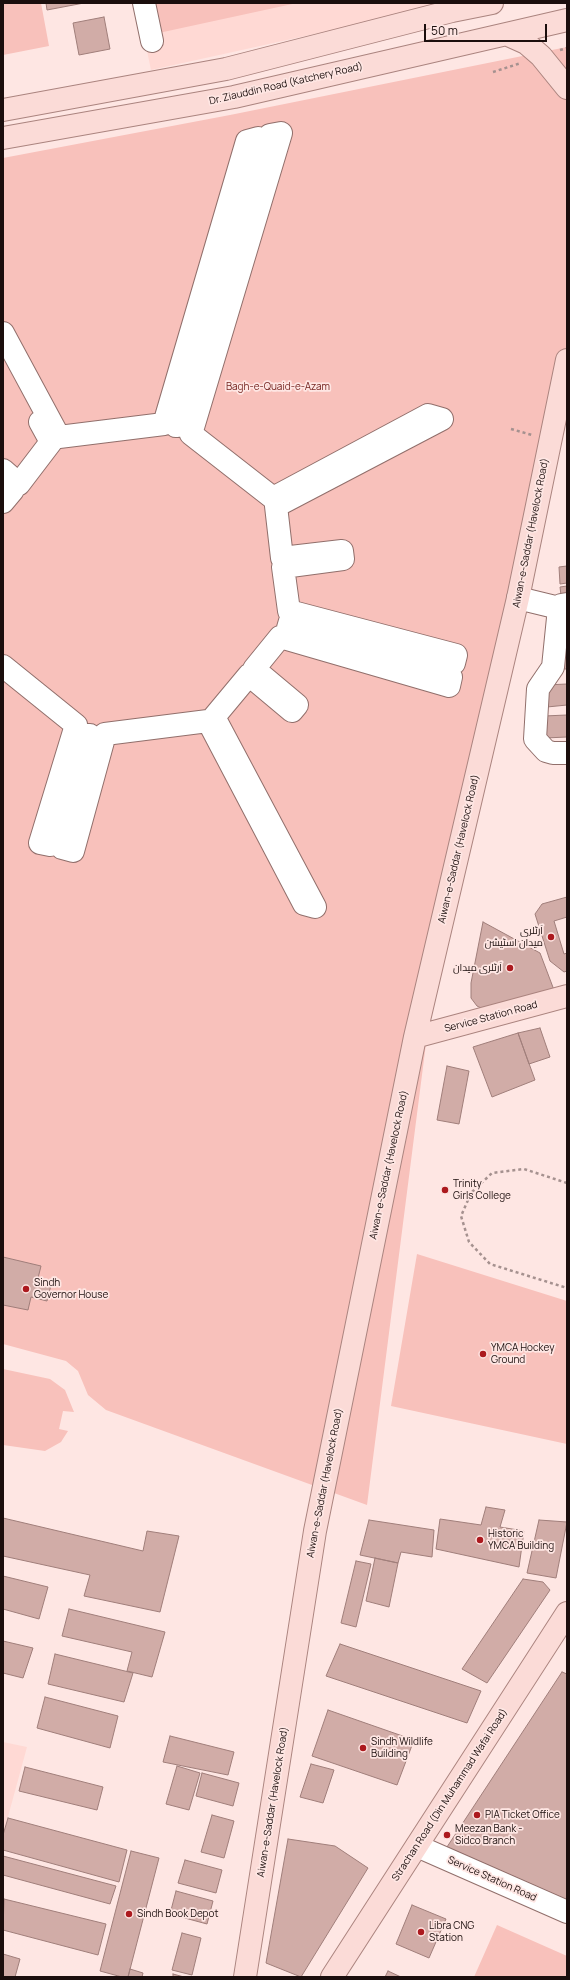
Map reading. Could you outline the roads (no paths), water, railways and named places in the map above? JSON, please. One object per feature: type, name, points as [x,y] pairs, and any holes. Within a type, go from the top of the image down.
[{"type":"main road","points":[[3,110],[226,69],[451,7],[492,3]]},
{"type":"main road","points":[[564,3],[567,21]]},
{"type":"main road","name":"Dr. Ziauddin Road (Katchery Road)","points":[[3,138],[234,97],[567,21]]},
{"type":"main road","points":[[506,34],[526,43],[541,56],[567,88]]},
{"type":"main road","name":"Aiwan-e-Saddar (Havelock Road)","points":[[245,1977],[315,1531],[416,1037],[518,598],[567,360]]},
{"type":"main road","name":"Service Station Road","points":[[416,1037],[567,996]]},
{"type":"main road","name":"Strachan Road (Din Muhammad Wafai Road)","points":[[332,1977],[567,1613]]},
{"type":"street","points":[[144,3],[152,41]]},
{"type":"street","points":[[3,332],[59,437],[164,424],[247,141],[258,138],[172,419],[176,426],[184,425],[188,420],[270,135],[281,133],[191,434],[273,498],[428,416],[442,419],[276,506],[282,558],[342,551],[343,559],[283,567],[289,611],[456,655],[454,663],[294,620],[290,621],[288,628],[293,634],[451,677],[449,686],[280,637],[254,669],[297,705],[292,711],[249,675],[214,718],[315,907],[304,904],[208,721],[105,734],[73,851],[62,848],[94,742],[94,738],[90,735],[81,737],[50,845],[40,843],[76,725],[3,666]]},
{"type":"street","points":[[3,353],[52,442],[19,484],[3,470]]},
{"type":"street","points":[[3,481],[13,490],[3,502]]},
{"type":"street","points":[[518,598],[563,606],[553,667],[559,672],[538,689],[535,739],[546,751],[553,753],[567,753]]},
{"type":"street","name":"Service Station Road","points":[[417,1846],[567,1912]]},
{"type":"place","name":"آرٹلری میدان اسٹیشن","points":[[551,937]]},
{"type":"place","name":"آرٹلری میدان","points":[[510,968]]},
{"type":"place","name":"Trinity Girls College","points":[[445,1190]]},
{"type":"place","name":"Sindh Governor House","points":[[26,1289]]},
{"type":"place","name":"YMCA Hockey Ground","points":[[483,1354]]},
{"type":"place","name":"Historic YMCA Building","points":[[480,1540]]},
{"type":"place","name":"Sindh Wildlife Building","points":[[363,1748]]},
{"type":"place","name":"PIA Ticket Office","points":[[477,1815]]},
{"type":"place","name":"Meezan Bank - Sidco Branch","points":[[447,1835]]},
{"type":"place","name":"Sindh Book Depot","points":[[129,1914]]},
{"type":"place","name":"Libra CNG Station","points":[[421,1932]]},
{"type":"park label","name":"Bagh-e-Quaid-e-Azam","points":[[278,387]]}]
